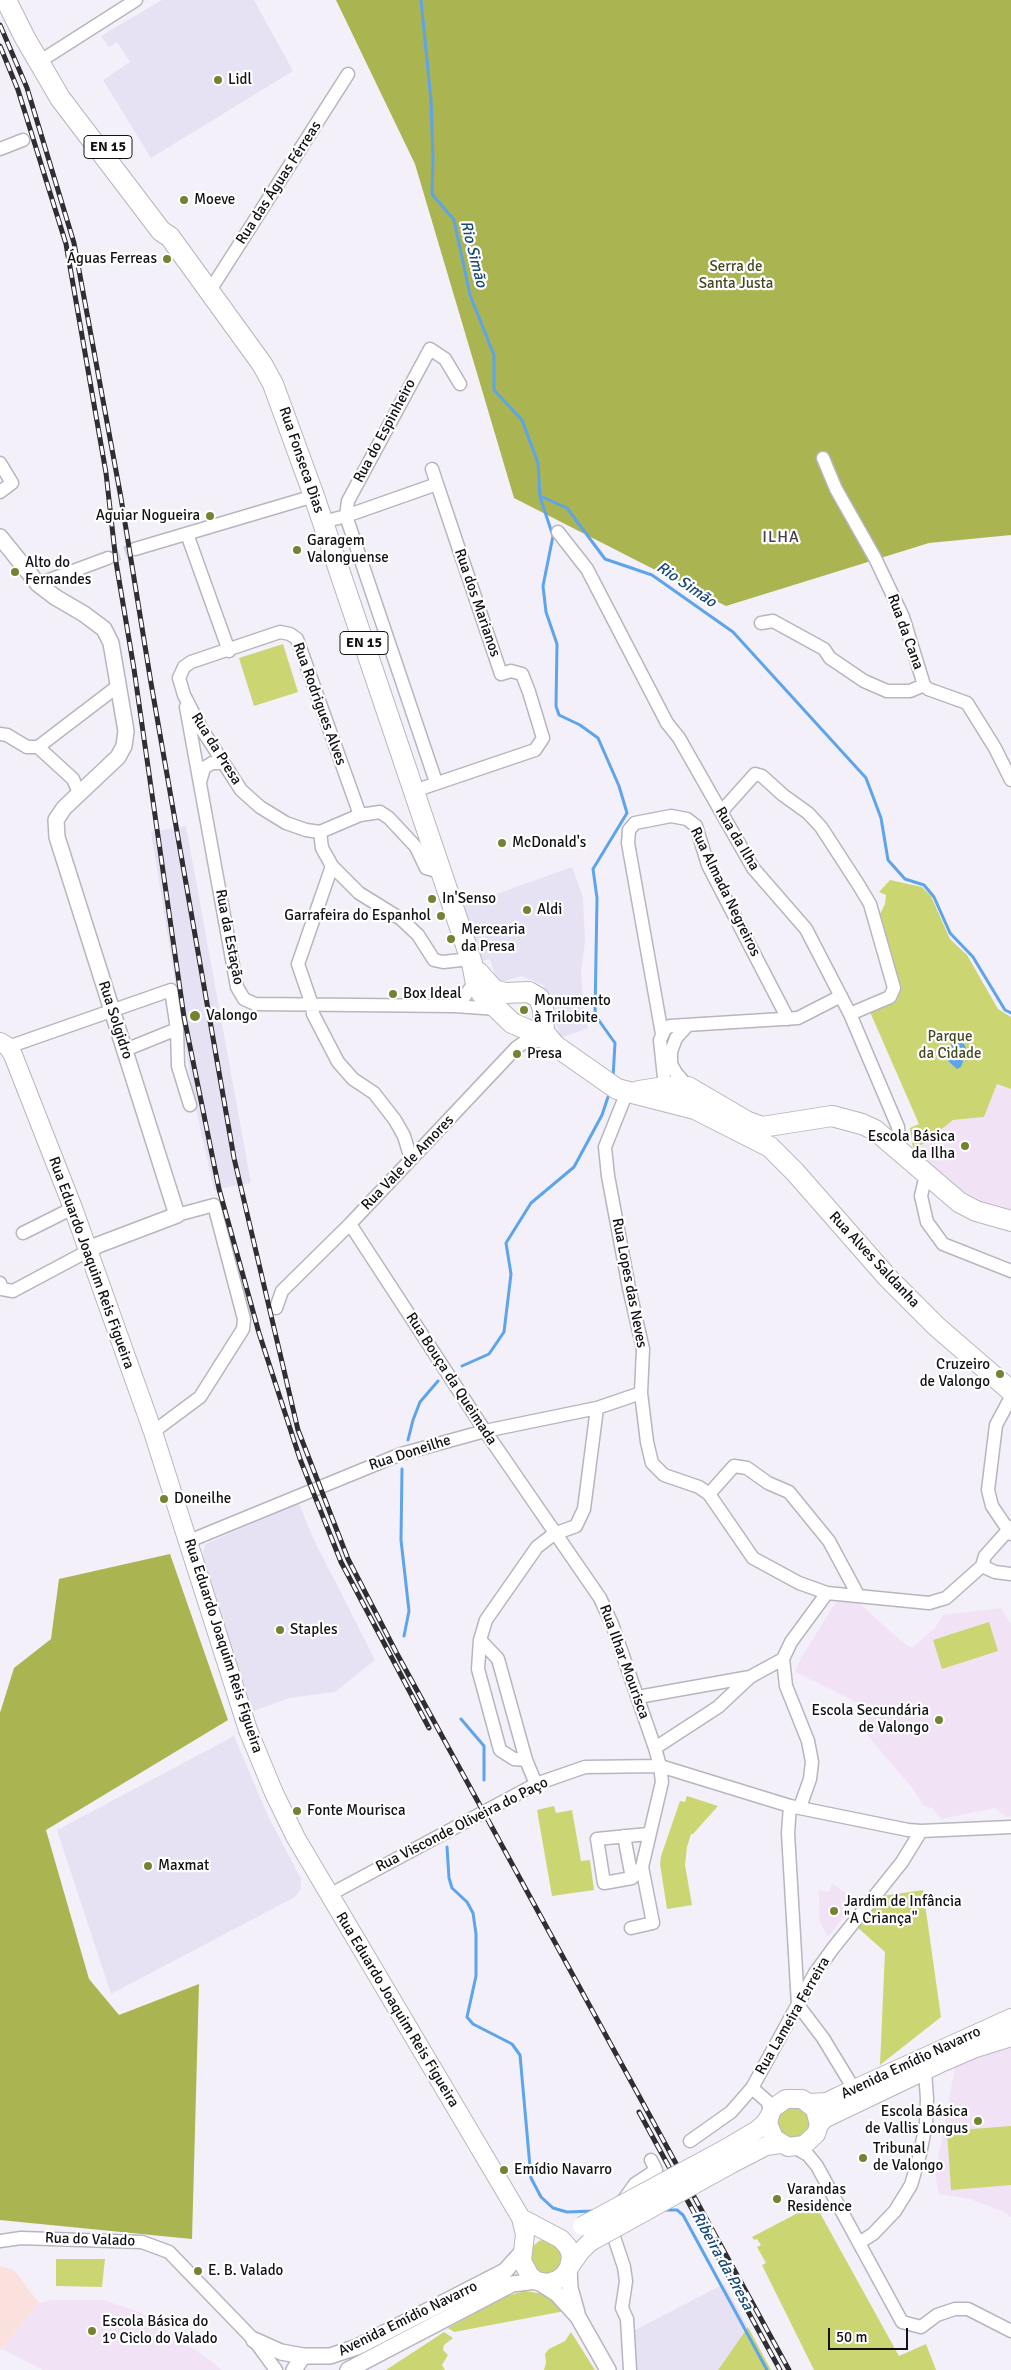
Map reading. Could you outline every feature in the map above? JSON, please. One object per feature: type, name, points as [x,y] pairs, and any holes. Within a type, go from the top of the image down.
[{"type":"main road","name":"Rua Fonseca Dias","points":[[7,0],[44,65],[61,84],[167,228],[170,237],[262,364],[273,384],[314,496],[414,791],[472,982],[488,985],[518,1021]]},
{"type":"main road","name":"Rua Fonseca Dias","points":[[16,0],[44,65]]},
{"type":"main road","points":[[518,1021],[544,1032],[553,1043],[610,1084],[627,1092],[695,1110],[757,1135],[832,1116],[848,1119],[874,1130],[959,1202],[976,1211],[1011,1221]]},
{"type":"main road","name":"Rua Eduardo Joaquim Reis Figueira","points":[[4,1044],[73,1208],[153,1432],[248,1730],[274,1793],[296,1838],[328,1894],[521,2218],[525,2234],[523,2251]]},
{"type":"main road","points":[[627,1092],[665,1087],[688,1088],[746,1121],[757,1135]]},
{"type":"main road","points":[[665,1087],[673,1097],[695,1110]]},
{"type":"main road","name":"Rua Alves Saldanha","points":[[757,1135],[795,1172],[888,1278],[936,1326],[1009,1386]]},
{"type":"main road","name":"Avenida Emídio Navarro","points":[[569,2267],[590,2242],[729,2156],[766,2124],[774,2109],[794,2098],[810,2103],[827,2102],[1011,2018]]},
{"type":"main road","name":"Avenida Emídio Navarro","points":[[550,2234],[568,2233],[729,2156],[802,2139],[832,2114],[973,2049],[1011,2037]]},
{"type":"main road","points":[[774,2109],[770,2131],[802,2139],[818,2117],[810,2103]]},
{"type":"main road","points":[[521,2218],[561,2239],[568,2246],[570,2256],[569,2267],[564,2275],[557,2280],[548,2282],[537,2281],[525,2269],[522,2261],[523,2251],[529,2242],[538,2236],[550,2234]]},
{"type":"street","points":[[44,65],[136,0]]},
{"type":"street","name":"Rua das Águas Férreas","points":[[209,292],[348,74]]},
{"type":"street","points":[[0,149],[23,140]]},
{"type":"street","name":"Rua do Espinheiro","points":[[346,516],[348,501],[430,349],[445,359],[460,384]]},
{"type":"street","name":"Rua da Cana","points":[[823,458],[836,489],[875,558],[903,617],[924,685],[928,689],[967,704],[995,748],[1011,780]]},
{"type":"street","points":[[0,462],[12,483],[0,492]]},
{"type":"street","name":"Rua dos Marianos","points":[[414,791],[535,750],[543,738],[522,674],[511,671],[501,674],[432,469]]},
{"type":"street","points":[[323,522],[346,516],[437,484]]},
{"type":"street","points":[[135,549],[314,496]]},
{"type":"street","points":[[346,516],[436,782]]},
{"type":"street","name":"Rua da Ilha","points":[[558,532],[587,569],[667,723],[679,738],[753,868],[806,929],[850,1014],[898,1127],[900,1151]]},
{"type":"street","points":[[188,534],[228,651]]},
{"type":"street","name":"Rua Solgidro","points":[[0,537],[38,584],[54,597],[84,614],[104,629],[111,643],[126,731],[124,746],[118,757],[64,808],[56,820],[57,837],[177,1215]]},
{"type":"street","points":[[38,584],[108,558]]},
{"type":"street","points":[[761,623],[773,621],[824,649],[830,658],[864,681],[887,691],[910,691],[924,685]]},
{"type":"street","name":"Rua Rodrigues Alves","points":[[228,651],[280,632],[290,634],[297,639],[360,814]]},
{"type":"street","name":"Rua da Presa","points":[[228,651],[191,662],[184,667],[179,678],[184,695],[222,763],[241,790],[260,807],[286,823],[306,830],[320,832]]},
{"type":"street","points":[[38,747],[118,686]]},
{"type":"street","name":"Rua da Estação","points":[[184,695],[237,987],[244,999],[255,1004],[455,1006],[472,982],[518,1021]]},
{"type":"street","points":[[0,734],[7,735],[27,746],[38,747],[73,779],[78,793]]},
{"type":"street","points":[[406,770],[430,762]]},
{"type":"street","points":[[200,782],[204,768],[212,763],[222,763]]},
{"type":"street","points":[[720,812],[755,774],[762,776],[783,796],[808,813],[821,828],[858,884],[870,904],[894,988],[890,997],[850,1014]]},
{"type":"street","points":[[440,872],[426,868],[416,847],[389,818],[380,812],[360,814],[320,832],[322,848],[332,866],[359,893],[401,919],[418,935],[434,960],[443,962],[472,982]]},
{"type":"street","name":"Rua Almada Negreiros","points":[[662,1034],[628,844],[629,830],[635,823],[671,816],[687,819],[696,826],[708,865],[788,1019]]},
{"type":"street","points":[[332,866],[298,964],[312,1005],[312,1014],[338,1062],[354,1079],[374,1093],[395,1120],[404,1136],[412,1159]]},
{"type":"street","points":[[4,1044],[171,990],[177,1029],[178,1066],[190,1105]]},
{"type":"street","points":[[665,1087],[660,1047],[662,1034],[670,1026],[798,1018],[841,996]]},
{"type":"street","points":[[518,1021],[535,1040],[553,1043]]},
{"type":"street","name":"Rua Vale de Amores","points":[[276,1308],[282,1291],[412,1159],[518,1021]]},
{"type":"street","points":[[688,1025],[676,1038],[670,1052],[671,1064],[688,1088]]},
{"type":"street","points":[[125,1050],[177,1029]]},
{"type":"street","name":"Rua Lopes das Neves","points":[[627,1092],[606,1146],[608,1176],[629,1288],[644,1350],[641,1393],[647,1442],[652,1463],[664,1475],[699,1487],[709,1494],[753,1558],[799,1583],[827,1593],[929,1603],[946,1598],[982,1566],[985,1556],[1010,1530]]},
{"type":"street","points":[[928,1177],[924,1183],[921,1196],[927,1222],[943,1244],[1011,1271]]},
{"type":"street","points":[[0,1283],[2,1289],[13,1291],[98,1245],[177,1215],[214,1205],[244,1319],[243,1329],[200,1397],[153,1432]]},
{"type":"street","points":[[23,1233],[73,1208]]},
{"type":"street","name":"Rua Bouça da Queimada","points":[[350,1224],[554,1534]]},
{"type":"street","points":[[1009,1386],[996,1425],[988,1490],[992,1506],[1010,1530]]},
{"type":"street","name":"Rua Doneilhe","points":[[188,1541],[401,1454],[485,1431],[598,1408],[641,1393]]},
{"type":"street","points":[[526,1760],[514,1759],[500,1750],[478,1669],[480,1640],[486,1620],[537,1547],[554,1534],[576,1526],[584,1509],[598,1408]]},
{"type":"street","points":[[709,1494],[734,1466],[747,1468],[768,1483],[788,1492],[830,1541],[858,1595]]},
{"type":"street","name":"Rua Ilhar Mourisca","points":[[554,1534],[600,1598],[612,1624],[660,1766],[662,1782],[648,1834],[642,1867]]},
{"type":"street","points":[[982,1566],[995,1572],[1011,1574]]},
{"type":"street","points":[[827,1593],[790,1642],[782,1659],[786,1686],[808,1740],[812,1762],[810,1779],[795,1806],[788,1833],[798,2005],[823,2038],[854,2089]]},
{"type":"street","points":[[480,1640],[498,1659],[526,1760],[536,1784]]},
{"type":"street","points":[[655,1748],[718,1707],[750,1677],[782,1659]]},
{"type":"street","points":[[638,1697],[750,1677]]},
{"type":"street","name":"Rua Visconde Oliveira do Paço","points":[[328,1894],[536,1784],[585,1767],[660,1766],[795,1806],[921,1831],[1011,1827]]},
{"type":"street","name":"Rua Lameira Ferreira","points":[[690,2141],[757,2092],[815,1973],[902,1862],[921,1831]]},
{"type":"street","points":[[642,1867],[632,1878],[604,1883],[597,1839],[648,1834]]},
{"type":"street","points":[[624,1836],[632,1878]]},
{"type":"street","points":[[631,1928],[653,1923],[642,1867]]},
{"type":"street","points":[[859,2242],[872,2234],[894,2211],[911,2185],[926,2123],[925,2071]]},
{"type":"street","points":[[757,2092],[774,2109]]},
{"type":"street","points":[[802,2139],[808,2154],[817,2166],[902,2322],[921,2327],[937,2315],[955,2309],[968,2309],[1011,2331]]},
{"type":"street","points":[[630,2370],[627,2319],[622,2308],[626,2282],[624,2267],[614,2237],[614,2218],[623,2197],[642,2178],[656,2170],[651,2160]]},
{"type":"street","name":"Rua do Valado","points":[[0,2241],[21,2238],[142,2242],[169,2252],[254,2340],[276,2370]]},
{"type":"street","name":"Avenida Emídio Navarro","points":[[254,2340],[281,2352],[303,2356],[330,2356],[357,2347],[504,2271],[523,2251]]},
{"type":"street","points":[[569,2267],[570,2288],[578,2317]]},
{"type":"street","points":[[537,2281],[557,2294],[578,2317],[608,2370]]},
{"type":"street","name":"Avenida Emídio Navarro","points":[[348,2370],[512,2284],[537,2281]]},
{"type":"street","points":[[294,2370],[303,2356]]},
{"type":"shaded area","points":[[162,0],[254,0],[293,71],[151,158],[103,80],[130,62],[117,42],[109,47],[101,36]]},
{"type":"shaded area","points":[[186,826],[251,1183],[214,1190],[194,1100],[151,832]]},
{"type":"shaded area","points":[[572,867],[583,897],[585,941],[581,972],[584,1014],[588,1028],[561,1038],[543,985],[521,976],[498,983],[490,959],[482,961],[463,906]]},
{"type":"shaded area","name":"Escola Básica da Ilha","points":[[997,1084],[1011,1089],[1011,1211],[988,1204],[961,1190],[917,1155],[913,1148],[923,1144],[953,1120],[984,1117]]},
{"type":"shaded area","points":[[299,1503],[312,1536],[375,1660],[335,1692],[289,1698],[251,1712],[203,1559],[203,1551],[206,1544]]},
{"type":"shaded area","name":"Escola Secundária de Valongo","points":[[836,1602],[858,1602],[901,1641],[912,1648],[935,1628],[943,1615],[1001,1608],[1011,1624],[1011,1816],[1007,1817],[995,1808],[941,1819],[932,1808],[924,1806],[913,1789],[863,1730],[873,1710],[795,1672],[801,1658]]},
{"type":"shaded area","points":[[234,1736],[268,1816],[301,1879],[300,1890],[295,1897],[111,1994],[57,1830]]},
{"type":"shaded area","name":"Jardim de Infância \"A Criança\"","points":[[832,1883],[856,1901],[828,1937],[820,1922],[819,1890],[829,1892]]},
{"type":"shaded area","name":"Escola Básica de Vallis Longus","points":[[1011,2045],[1011,2217],[1004,2212],[970,2199],[939,2194],[935,2174],[955,2067]]},
{"type":"shaded area","points":[[0,2266],[14,2270],[39,2303],[0,2351]]},
{"type":"shaded area","points":[[724,2284],[748,2327],[718,2370],[637,2370],[633,2331]]},
{"type":"shaded area","name":"Escola Básica do 1º Ciclo do Valado","points":[[52,2300],[104,2300],[141,2313],[211,2361],[221,2370],[43,2370],[2,2349],[39,2303]]},
{"type":"green space","name":"Serra de Santa Justa","points":[[336,0],[1011,0],[1011,535],[929,543],[726,606],[514,498],[415,164]]},
{"type":"green space","points":[[283,644],[298,692],[254,706],[239,658]]},
{"type":"green space","name":"Parque da Cidade","points":[[890,880],[922,887],[931,896],[950,939],[967,955],[998,1009],[1011,1017],[1011,1089],[997,1084],[984,1117],[953,1120],[923,1144],[913,1148],[910,1128],[919,1124],[870,1012],[897,1000],[900,989],[878,918],[885,904],[886,895],[879,892]]},
{"type":"green space","points":[[524,1004],[530,1010],[524,1016],[518,1010]]},
{"type":"green space","points":[[170,1554],[228,1720],[46,1830],[89,1979],[119,2015],[199,1984],[192,2239],[0,2220],[0,1713],[14,1668],[51,1639],[59,1579]]},
{"type":"green space","points":[[989,1622],[998,1651],[942,1669],[933,1640]]},
{"type":"green space","points":[[687,1796],[718,1806],[691,1834],[687,1847],[685,1865],[692,1905],[667,1909],[660,1864],[661,1856],[680,1801],[685,1802]]},
{"type":"green space","points":[[554,1806],[556,1813],[572,1810],[581,1861],[590,1860],[594,1890],[552,1896],[537,1810]]},
{"type":"green space","points":[[923,1890],[941,2017],[880,2065],[885,1952],[857,1927],[882,1896]]},
{"type":"green space","points":[[794,2106],[806,2111],[811,2123],[806,2135],[794,2140],[782,2135],[777,2123],[782,2111]]},
{"type":"green space","points":[[1011,2126],[1011,2185],[951,2190],[947,2131]]},
{"type":"green space","points":[[815,2204],[899,2356],[926,2344],[936,2370],[814,2370],[762,2265],[766,2263],[757,2247],[761,2245],[757,2239],[754,2240],[752,2237]]},
{"type":"green space","points":[[545,2239],[560,2248],[562,2257],[561,2265],[557,2272],[544,2277],[529,2266],[532,2247]]},
{"type":"green space","points":[[56,2259],[105,2259],[102,2287],[56,2286]]},
{"type":"green space","points":[[524,2291],[546,2294],[554,2299],[565,2311],[454,2332],[448,2328],[507,2296]]},
{"type":"green space","points":[[748,2327],[771,2370],[718,2370]]},
{"type":"green space","points":[[444,2332],[453,2338],[444,2345],[443,2350],[448,2355],[442,2365],[445,2370],[386,2370]]},
{"type":"green space","points":[[571,2332],[595,2370],[544,2370],[546,2363],[545,2354],[549,2349],[565,2341]]},
{"type":"water","points":[[956,1041],[964,1044],[967,1051],[961,1067],[957,1069],[948,1061],[947,1055],[949,1046]]},
{"type":"waterway","name":"Rio Simão","points":[[421,0],[431,100],[432,194],[454,220],[470,295],[494,355],[494,390],[522,420],[538,463],[540,496],[567,508],[605,559],[652,575],[733,632],[866,778],[881,818],[888,860],[905,879],[924,885],[934,897],[950,933],[973,957],[1005,1010],[1011,1013]]},
{"type":"waterway","name":"Ribeira da Presa","points":[[540,497],[553,536],[543,586],[546,612],[557,644],[556,706],[559,715],[580,725],[598,738],[619,786],[627,813],[593,869],[597,898],[595,1015],[615,1043],[613,1078]]},
{"type":"waterway","name":"Ribeira da Presa","points":[[462,1366],[489,1354],[504,1332],[511,1274],[506,1243],[531,1203],[574,1167],[602,1115],[608,1097]]},
{"type":"waterway","name":"Ribeira da Presa","points":[[408,1440],[420,1402],[438,1381]]},
{"type":"waterway","name":"Ribeira da Presa","points":[[402,1469],[401,1540],[409,1611],[404,1636]]},
{"type":"waterway","name":"Ribeira da Presa","points":[[461,1719],[484,1746],[484,1780]]},
{"type":"waterway","name":"Ribeira da Presa","points":[[447,1847],[449,1878],[452,1888],[467,1902],[473,1913],[476,1934],[476,1976],[467,2017],[473,2024],[512,2044],[520,2055],[531,2178],[541,2197],[553,2208],[567,2212],[594,2211]]},
{"type":"waterway","name":"Ribeira da Presa","points":[[662,2210],[677,2210],[683,2215],[767,2370]]},
{"type":"tunnel","points":[[108,558],[135,549]]},
{"type":"railway","points":[[0,25],[27,88],[74,243],[121,498],[151,683],[234,1158],[298,1430],[348,1559],[396,1652],[789,2370]]},
{"type":"railway","points":[[0,46],[18,90],[66,244],[106,473],[116,562],[134,669],[184,1017],[219,1189],[259,1333],[300,1459],[341,1562],[429,1728]]},
{"type":"railway","points":[[639,2112],[780,2370]]},
{"type":"place","name":"Lidl","points":[[218,80]]},
{"type":"place","name":"Moeve","points":[[184,200]]},
{"type":"place","name":"Águas Ferreas","points":[[167,259]]},
{"type":"place","name":"Aguiar Nogueira","points":[[210,516]]},
{"type":"place","name":"Garagem Valonguense","points":[[297,550]]},
{"type":"place","name":"Alto do Fernandes","points":[[15,572]]},
{"type":"place","name":"McDonald's","points":[[502,843]]},
{"type":"place","name":"In'Senso","points":[[432,899]]},
{"type":"place","name":"Aldi","points":[[527,910]]},
{"type":"place","name":"Garrafeira do Espanhol","points":[[441,916]]},
{"type":"place","name":"Mercearia da Presa","points":[[451,939]]},
{"type":"place","name":"Box Ideal","points":[[393,994]]},
{"type":"place","name":"Monumento à Trilobite","points":[[524,1010]]},
{"type":"place","name":"Valongo","points":[[195,1016]]},
{"type":"place","name":"Presa","points":[[517,1054]]},
{"type":"place","name":"Escola Básica da Ilha","points":[[965,1146]]},
{"type":"place","name":"Cruzeiro de Valongo","points":[[1000,1374]]},
{"type":"place","name":"Doneilhe","points":[[164,1499]]},
{"type":"place","name":"Staples","points":[[280,1630]]},
{"type":"place","name":"Escola Secundária de Valongo","points":[[939,1720]]},
{"type":"place","name":"Fonte Mourisca","points":[[297,1811]]},
{"type":"place","name":"Maxmat","points":[[148,1866]]},
{"type":"place","name":"Jardim de Infância \"A Criança\"","points":[[834,1911]]},
{"type":"place","name":"Escola Básica de Vallis Longus","points":[[978,2121]]},
{"type":"place","name":"Tribunal de Valongo","points":[[863,2158]]},
{"type":"place","name":"Emídio Navarro","points":[[504,2170]]},
{"type":"place","name":"Varandas Residence","points":[[777,2199]]},
{"type":"place","name":"E. B. Valado","points":[[198,2271]]},
{"type":"place","name":"Escola Básica do 1º Ciclo do Valado","points":[[92,2331]]},
{"type":"district","name":"ILHA","points":[[781,538]]}]
